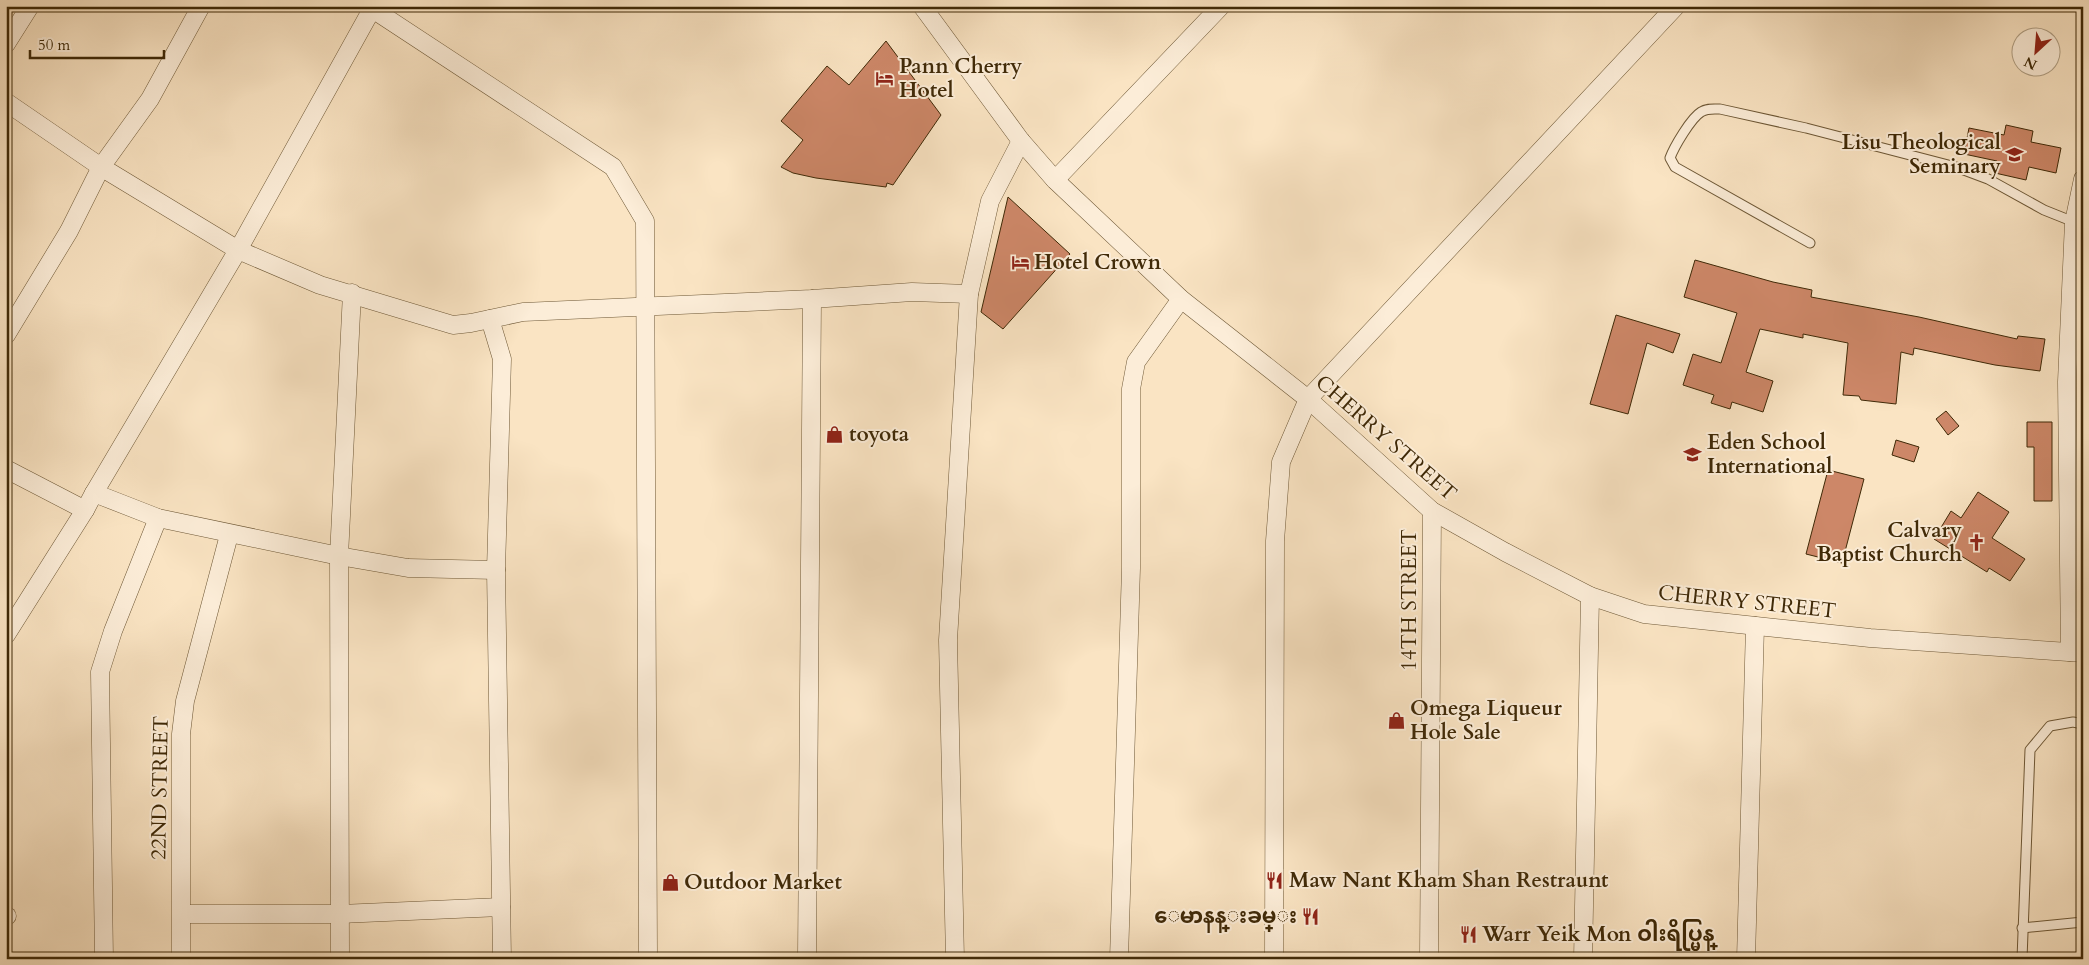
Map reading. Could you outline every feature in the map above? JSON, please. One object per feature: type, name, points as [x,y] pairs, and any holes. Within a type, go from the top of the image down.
[{"type":"street","points":[[6,44],[30,6]]},
{"type":"street","points":[[6,335],[69,231],[101,167],[150,99],[201,6]]},
{"type":"street","name":"CHERRY STREET","points":[[922,6],[1020,141],[1055,180],[1181,299],[1308,399],[1432,511],[1590,596],[1644,614],[1888,639],[2076,653]]},
{"type":"street","points":[[1055,180],[1221,6]]},
{"type":"street","points":[[1274,959],[1275,541],[1281,462],[1308,399],[1676,6]]},
{"type":"street","points":[[6,635],[85,510],[238,250],[370,8],[613,167],[645,221],[647,306],[648,959]]},
{"type":"street","points":[[6,102],[101,167],[238,250],[320,285],[352,293],[453,325],[523,312],[812,299],[912,292],[969,294]]},
{"type":"street","points":[[955,959],[948,640],[969,294],[990,201],[1020,141]]},
{"type":"street","points":[[2076,653],[2067,382],[2074,222],[2083,179]]},
{"type":"street","points":[[340,959],[339,556],[352,293]]},
{"type":"street","points":[[807,959],[812,299]]},
{"type":"street","points":[[1119,959],[1131,568],[1131,389],[1136,362],[1181,299]]},
{"type":"street","points":[[490,319],[502,360],[496,570],[502,959]]},
{"type":"street","points":[[6,469],[85,510]]},
{"type":"street","points":[[94,493],[158,518],[229,535],[408,568],[496,570]]},
{"type":"street","name":"14TH STREET","points":[[1429,959],[1432,511]]},
{"type":"street","points":[[104,959],[100,672],[113,631],[158,518]]},
{"type":"street","name":"22ND STREET","points":[[181,959],[180,734],[185,701],[229,535]]},
{"type":"street","points":[[1583,959],[1590,596]]},
{"type":"street","points":[[1746,959],[1755,626]]},
{"type":"street","points":[[182,914],[340,914],[501,907]]},
{"type":"lane","points":[[1810,243],[1675,167],[1670,158],[1673,149],[1699,113],[1708,109],[1720,109],[1806,128],[1956,167],[1988,179],[2044,210],[2074,222]]},
{"type":"lane","points":[[2022,959],[2030,750],[2050,726],[2073,722],[2083,724]]},
{"type":"lane","points":[[2022,928],[2083,922]]},
{"type":"building","name":"Pann Cherry Hotel","points":[[886,41],[941,115],[893,185],[887,183],[886,187],[816,178],[793,173],[781,167],[803,140],[781,121],[827,66],[849,85]]},
{"type":"building","points":[[2006,125],[2033,131],[2031,142],[2061,148],[2056,173],[2029,167],[2026,180],[1995,173],[1997,161],[1964,154],[1969,128],[2004,135]]},
{"type":"building","points":[[1008,197],[1070,254],[1003,329],[981,312]]},
{"type":"building","points":[[1695,260],[1773,282],[1812,290],[1811,297],[1919,317],[2017,339],[2018,336],[2045,339],[2040,371],[1995,365],[1914,348],[1913,355],[1901,352],[1896,404],[1861,400],[1859,396],[1843,395],[1848,343],[1803,334],[1803,338],[1760,329],[1746,372],[1773,381],[1763,412],[1732,402],[1730,409],[1711,403],[1714,395],[1683,385],[1693,354],[1721,363],[1737,313],[1684,297]]},
{"type":"building","points":[[1616,315],[1680,334],[1673,353],[1647,343],[1628,414],[1590,404]]},
{"type":"building","points":[[1946,411],[1959,426],[1948,435],[1936,419]]},
{"type":"building","points":[[2027,422],[2052,422],[2052,501],[2034,501],[2034,447],[2027,447]]},
{"type":"building","points":[[1896,440],[1919,447],[1914,462],[1892,455]]},
{"type":"building","points":[[1828,470],[1864,479],[1842,563],[1806,554]]},
{"type":"building","points":[[1978,492],[2009,512],[1992,538],[2025,559],[2010,581],[1989,568],[1987,572],[1934,539],[1951,511],[1961,518]]},
{"type":"place","name":"Pann Cherry Hotel","points":[[885,78]]},
{"type":"place","name":"Lisu Theological Seminary","points":[[2015,154]]},
{"type":"place","name":"Hotel Crown","points":[[1020,262]]},
{"type":"place","name":"toyota","points":[[835,434]]},
{"type":"place","name":"Eden School International","points":[[1693,454]]},
{"type":"place","name":"Calvary Baptist Church","points":[[1976,542]]},
{"type":"place","name":"Omega Liqueur Hole Sale","points":[[1396,720]]},
{"type":"place","name":"Maw Nant Kham Shan Restraunt","points":[[1275,880]]},
{"type":"place","name":"Outdoor Market","points":[[670,882]]},
{"type":"place","name":"ေမာနန္းခမ္း","points":[[1311,916]]},
{"type":"place","name":"Warr Yeik Mon ဝါးရိပ္မြန္","points":[[1468,934]]}]
